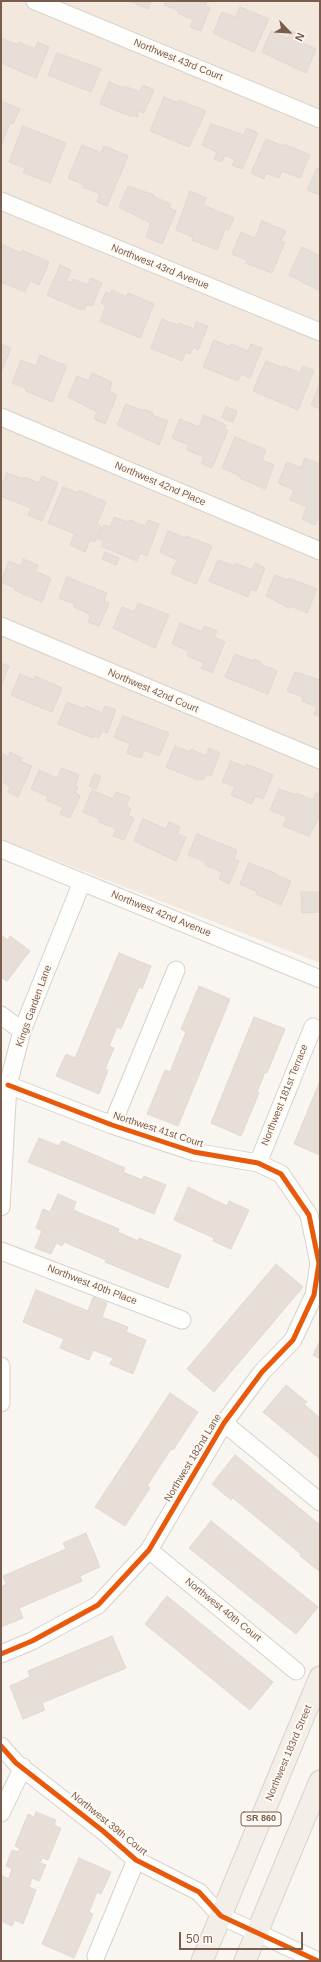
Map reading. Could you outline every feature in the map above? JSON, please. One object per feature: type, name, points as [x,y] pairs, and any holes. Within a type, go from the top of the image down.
[{"type":"main road","name":"Northwest 183rd Street","points":[[202,1961],[320,1677]]},
{"type":"main road","points":[[245,1961],[320,1781]]},
{"type":"street","name":"Northwest 43rd Court","points":[[35,1],[320,119]]},
{"type":"street","name":"Northwest 43rd Avenue","points":[[1,201],[320,332]]},
{"type":"street","name":"Northwest 42nd Place","points":[[1,417],[320,551]]},
{"type":"street","name":"Northwest 42nd Court","points":[[1,626],[313,758]]},
{"type":"street","name":"Northwest 42nd Avenue","points":[[1,849],[320,979]]},
{"type":"street","name":"Kings Garden Lane","points":[[1,1207],[8,1085],[22,1031],[82,882]]},
{"type":"street","points":[[112,1125],[176,970]]},
{"type":"street","points":[[1,1015],[22,1031]]},
{"type":"street","name":"Northwest 181st Terrace","points":[[258,1163],[313,1027]]},
{"type":"street","name":"Northwest 41st Court","points":[[8,1085],[112,1125],[194,1152],[258,1163],[281,1174],[315,1211]]},
{"type":"street","name":"Northwest 182nd Lane","points":[[1,1654],[32,1641],[98,1605],[149,1550],[224,1423],[262,1372],[294,1340],[317,1297],[319,1263],[315,1211]]},
{"type":"street","name":"Northwest 40th Place","points":[[1,1250],[182,1320]]},
{"type":"street","points":[[1,1366],[1,1399]]},
{"type":"street","points":[[224,1423],[320,1502]]},
{"type":"street","name":"Northwest 40th Court","points":[[149,1550],[296,1671]]},
{"type":"street","name":"Northwest 39th Court","points":[[1,1746],[16,1763],[23,1767],[136,1860],[199,1892],[221,1916],[256,1934],[280,1954],[318,1961]]},
{"type":"street","points":[[1,1813],[23,1767]]},
{"type":"street","points":[[96,1956],[136,1860]]},
{"type":"shaded area","points":[[1,1],[320,1],[320,963],[1,839]]},
{"type":"building","points":[[129,1],[151,1],[148,9]]},
{"type":"building","points":[[166,1],[207,1],[205,6],[210,8],[201,31],[190,27],[193,20],[178,13],[179,11],[164,5]]},
{"type":"building","points":[[240,7],[269,19],[254,52],[213,33],[222,12],[236,17]]},
{"type":"building","points":[[271,31],[288,38],[291,31],[305,36],[302,43],[316,49],[306,73],[262,52]]},
{"type":"building","points":[[1,38],[18,45],[19,42],[35,49],[38,42],[49,47],[36,78],[1,63]]},
{"type":"building","points":[[57,53],[101,69],[91,92],[48,75]]},
{"type":"building","points":[[109,82],[123,88],[124,86],[140,92],[143,85],[154,90],[144,113],[139,111],[137,117],[133,115],[132,117],[100,104]]},
{"type":"building","points":[[164,97],[178,103],[179,100],[206,111],[189,147],[150,131]]},
{"type":"building","points":[[1,101],[20,109],[13,124],[10,123],[1,146]]},
{"type":"building","points":[[211,124],[244,135],[247,128],[258,133],[242,169],[232,165],[235,160],[225,155],[222,162],[214,159],[217,152],[202,145]]},
{"type":"building","points":[[23,126],[66,143],[50,183],[23,172],[25,168],[9,162]]},
{"type":"building","points":[[266,139],[283,146],[284,144],[310,155],[300,178],[282,171],[279,178],[266,173],[264,179],[251,173]]},
{"type":"building","points":[[82,145],[101,153],[104,146],[128,156],[107,206],[97,202],[100,194],[83,187],[84,185],[68,178]]},
{"type":"building","points":[[317,168],[320,170],[320,195],[307,190]]},
{"type":"building","points":[[128,186],[154,195],[154,197],[171,204],[169,208],[176,211],[162,244],[146,237],[151,223],[119,207]]},
{"type":"building","points":[[190,191],[206,198],[203,205],[234,218],[229,230],[225,229],[217,250],[192,240],[193,237],[176,230]]},
{"type":"building","points":[[262,221],[286,231],[281,241],[285,242],[272,273],[246,263],[247,260],[232,254],[241,232],[255,238]]},
{"type":"building","points":[[3,245],[21,253],[22,250],[49,262],[39,285],[30,281],[25,292],[1,282],[1,250]]},
{"type":"building","points":[[302,247],[320,256],[320,291],[289,275]]},
{"type":"building","points":[[60,265],[71,270],[66,281],[72,283],[73,279],[88,285],[91,278],[102,283],[92,306],[87,304],[84,310],[81,308],[81,310],[47,295]]},
{"type":"building","points":[[112,290],[126,297],[128,293],[154,304],[140,338],[100,321],[106,305],[101,303],[106,292],[110,294]]},
{"type":"building","points":[[162,319],[177,325],[179,323],[194,329],[196,322],[208,326],[198,350],[193,347],[190,354],[186,352],[182,361],[151,348]]},
{"type":"building","points":[[214,340],[230,347],[231,344],[248,351],[251,344],[262,348],[250,378],[241,374],[238,381],[203,367]]},
{"type":"building","points":[[1,344],[11,348],[1,372]]},
{"type":"building","points":[[40,355],[67,366],[52,402],[26,391],[27,389],[12,383],[21,360],[36,366]]},
{"type":"building","points":[[266,361],[283,368],[284,366],[300,373],[303,366],[314,370],[298,410],[253,391]]},
{"type":"building","points":[[92,373],[112,382],[109,391],[117,395],[105,424],[94,419],[97,412],[68,397],[77,376],[89,381]]},
{"type":"building","points":[[320,383],[320,409],[311,405]]},
{"type":"building","points":[[126,404],[143,411],[144,409],[153,413],[152,415],[168,421],[159,445],[117,425]]},
{"type":"building","points":[[226,407],[237,411],[233,422],[222,418]]},
{"type":"building","points":[[204,415],[226,425],[224,429],[228,430],[212,468],[201,463],[204,457],[187,450],[189,445],[172,438],[180,419],[199,427]]},
{"type":"building","points":[[235,437],[266,450],[262,460],[274,465],[265,489],[222,468]]},
{"type":"building","points":[[305,458],[320,464],[320,513],[315,525],[302,519],[307,507],[290,500],[294,490],[278,483],[287,462],[301,468]]},
{"type":"building","points":[[7,473],[23,479],[24,477],[39,483],[42,476],[58,483],[42,521],[28,515],[31,508],[1,496],[1,487]]},
{"type":"building","points":[[63,487],[78,493],[79,490],[106,502],[97,524],[102,527],[95,542],[90,540],[85,552],[70,545],[75,534],[48,523]]},
{"type":"building","points":[[114,517],[128,522],[130,520],[145,526],[148,520],[159,524],[147,556],[140,553],[137,561],[101,546],[104,541],[98,539],[104,525],[110,527]]},
{"type":"building","points":[[168,531],[212,546],[196,584],[171,573],[177,560],[160,552]]},
{"type":"building","points":[[105,552],[119,558],[116,565],[102,559]]},
{"type":"building","points":[[23,559],[38,565],[35,571],[51,578],[42,602],[14,590],[16,588],[1,582],[9,561],[21,566]]},
{"type":"building","points":[[218,560],[234,566],[235,563],[252,570],[255,563],[265,568],[256,591],[251,589],[248,597],[209,581]]},
{"type":"building","points":[[275,575],[288,580],[289,578],[317,589],[307,613],[290,606],[289,608],[266,596]]},
{"type":"building","points":[[67,577],[107,593],[104,601],[109,603],[99,626],[88,622],[91,615],[74,607],[76,605],[59,598]]},
{"type":"building","points":[[138,603],[169,615],[155,648],[113,628],[122,607],[134,612]]},
{"type":"building","points":[[180,623],[202,632],[204,626],[217,631],[214,637],[225,642],[212,673],[201,668],[204,663],[187,656],[189,651],[172,644]]},
{"type":"building","points":[[235,654],[253,661],[254,659],[261,662],[260,664],[277,671],[268,694],[225,677]]},
{"type":"building","points":[[1,663],[9,666],[1,686]]},
{"type":"building","points":[[295,672],[320,680],[320,717],[314,714],[317,707],[302,701],[303,697],[287,691]]},
{"type":"building","points":[[20,674],[34,680],[35,676],[62,688],[52,712],[11,695]]},
{"type":"building","points":[[67,702],[84,709],[86,706],[102,713],[105,706],[116,710],[107,733],[102,731],[99,738],[94,736],[93,738],[58,724]]},
{"type":"building","points":[[123,716],[169,733],[159,756],[144,750],[141,758],[127,753],[130,744],[114,737]]},
{"type":"building","points":[[175,746],[190,752],[191,749],[206,756],[209,748],[220,753],[211,776],[206,774],[203,780],[198,780],[166,767]]},
{"type":"building","points":[[10,752],[22,758],[20,761],[32,766],[18,797],[8,792],[10,786],[1,781],[1,753],[9,757]]},
{"type":"building","points":[[231,761],[245,767],[246,764],[273,775],[263,799],[255,796],[252,804],[231,795],[235,787],[222,782]]},
{"type":"building","points":[[62,768],[79,775],[75,786],[78,787],[75,793],[80,796],[70,818],[60,814],[63,807],[46,800],[48,796],[31,789],[39,770],[57,778]]},
{"type":"building","points":[[94,774],[101,776],[96,789],[89,786]]},
{"type":"building","points":[[279,789],[295,795],[297,793],[313,800],[316,793],[320,794],[320,815],[309,836],[283,826],[287,817],[270,810]]},
{"type":"building","points":[[92,790],[113,799],[116,792],[130,797],[126,806],[131,809],[128,815],[134,818],[124,840],[113,836],[116,829],[99,822],[100,819],[83,812]]},
{"type":"building","points":[[143,819],[166,829],[169,822],[180,827],[177,834],[186,837],[176,861],[134,841]]},
{"type":"building","points":[[197,834],[237,850],[234,859],[239,861],[229,884],[219,879],[222,872],[205,865],[206,862],[188,855]]},
{"type":"building","points":[[249,863],[291,881],[281,905],[256,894],[258,892],[240,884]]},
{"type":"building","points":[[301,892],[320,892],[320,912],[302,913]]},
{"type":"building","points":[[1,935],[8,940],[10,936],[30,951],[7,981],[1,977]]},
{"type":"building","points":[[119,953],[151,966],[142,989],[139,987],[121,1029],[117,1027],[109,1046],[114,1048],[105,1069],[108,1070],[99,1094],[56,1076],[66,1054],[75,1058]]},
{"type":"building","points":[[199,986],[230,999],[178,1126],[147,1114],[165,1070],[170,1072],[186,1032],[181,1029]]},
{"type":"building","points":[[254,1017],[285,1029],[267,1073],[265,1072],[257,1092],[259,1093],[241,1136],[211,1123]]},
{"type":"building","points":[[320,1081],[320,1155],[294,1144]]},
{"type":"building","points":[[39,1138],[59,1146],[62,1141],[125,1168],[123,1172],[142,1180],[144,1176],[166,1185],[154,1214],[28,1162]]},
{"type":"building","points":[[188,1187],[227,1206],[229,1201],[249,1210],[231,1249],[213,1241],[214,1238],[174,1220]]},
{"type":"building","points":[[58,1194],[76,1202],[73,1210],[119,1229],[118,1232],[138,1241],[139,1238],[181,1255],[168,1288],[105,1262],[106,1260],[64,1242],[62,1246],[56,1243],[51,1254],[35,1248],[42,1231],[36,1228],[43,1209],[50,1212]]},
{"type":"building","points":[[276,1264],[303,1287],[214,1392],[187,1369]]},
{"type":"building","points":[[36,1290],[88,1311],[93,1297],[107,1303],[102,1317],[128,1327],[126,1332],[146,1340],[133,1374],[110,1364],[113,1358],[93,1350],[89,1360],[60,1348],[64,1339],[23,1322]]},
{"type":"building","points":[[320,1341],[320,1359],[313,1355]]},
{"type":"building","points":[[286,1385],[307,1402],[304,1404],[320,1418],[320,1459],[263,1412]]},
{"type":"building","points":[[170,1393],[198,1412],[173,1450],[171,1449],[147,1486],[150,1488],[125,1526],[95,1507]]},
{"type":"building","points":[[235,1455],[320,1525],[319,1571],[300,1556],[301,1554],[233,1498],[231,1500],[212,1484]]},
{"type":"building","points":[[211,1521],[318,1607],[296,1634],[189,1548]]},
{"type":"building","points":[[86,1533],[100,1567],[80,1576],[82,1581],[19,1608],[23,1618],[1,1627],[1,1587],[6,1584],[3,1576],[66,1549],[63,1543]]},
{"type":"building","points":[[167,1596],[273,1682],[250,1710],[145,1624]]},
{"type":"building","points":[[112,1636],[126,1668],[42,1703],[45,1710],[23,1719],[10,1686],[30,1677],[28,1671]]},
{"type":"building","points":[[36,1812],[56,1820],[54,1825],[61,1828],[48,1860],[42,1858],[40,1863],[46,1865],[39,1881],[32,1878],[29,1887],[36,1890],[23,1924],[15,1920],[12,1926],[1,1921],[1,1878],[2,1876],[9,1879],[12,1869],[6,1866],[12,1850],[18,1852],[20,1849],[15,1846],[28,1814],[34,1817]]},
{"type":"building","points":[[79,1858],[111,1872],[101,1894],[97,1892],[89,1912],[93,1914],[74,1958],[42,1944]]},
{"type":"cycle path","points":[[1,1654],[32,1641],[98,1605],[149,1550],[224,1423],[262,1372],[293,1340],[314,1295],[319,1263],[309,1215],[281,1174],[258,1163],[194,1152],[112,1125],[8,1085]]},
{"type":"cycle path","points":[[1,1746],[16,1763],[103,1831],[136,1860],[199,1892],[221,1916],[318,1961]]}]
